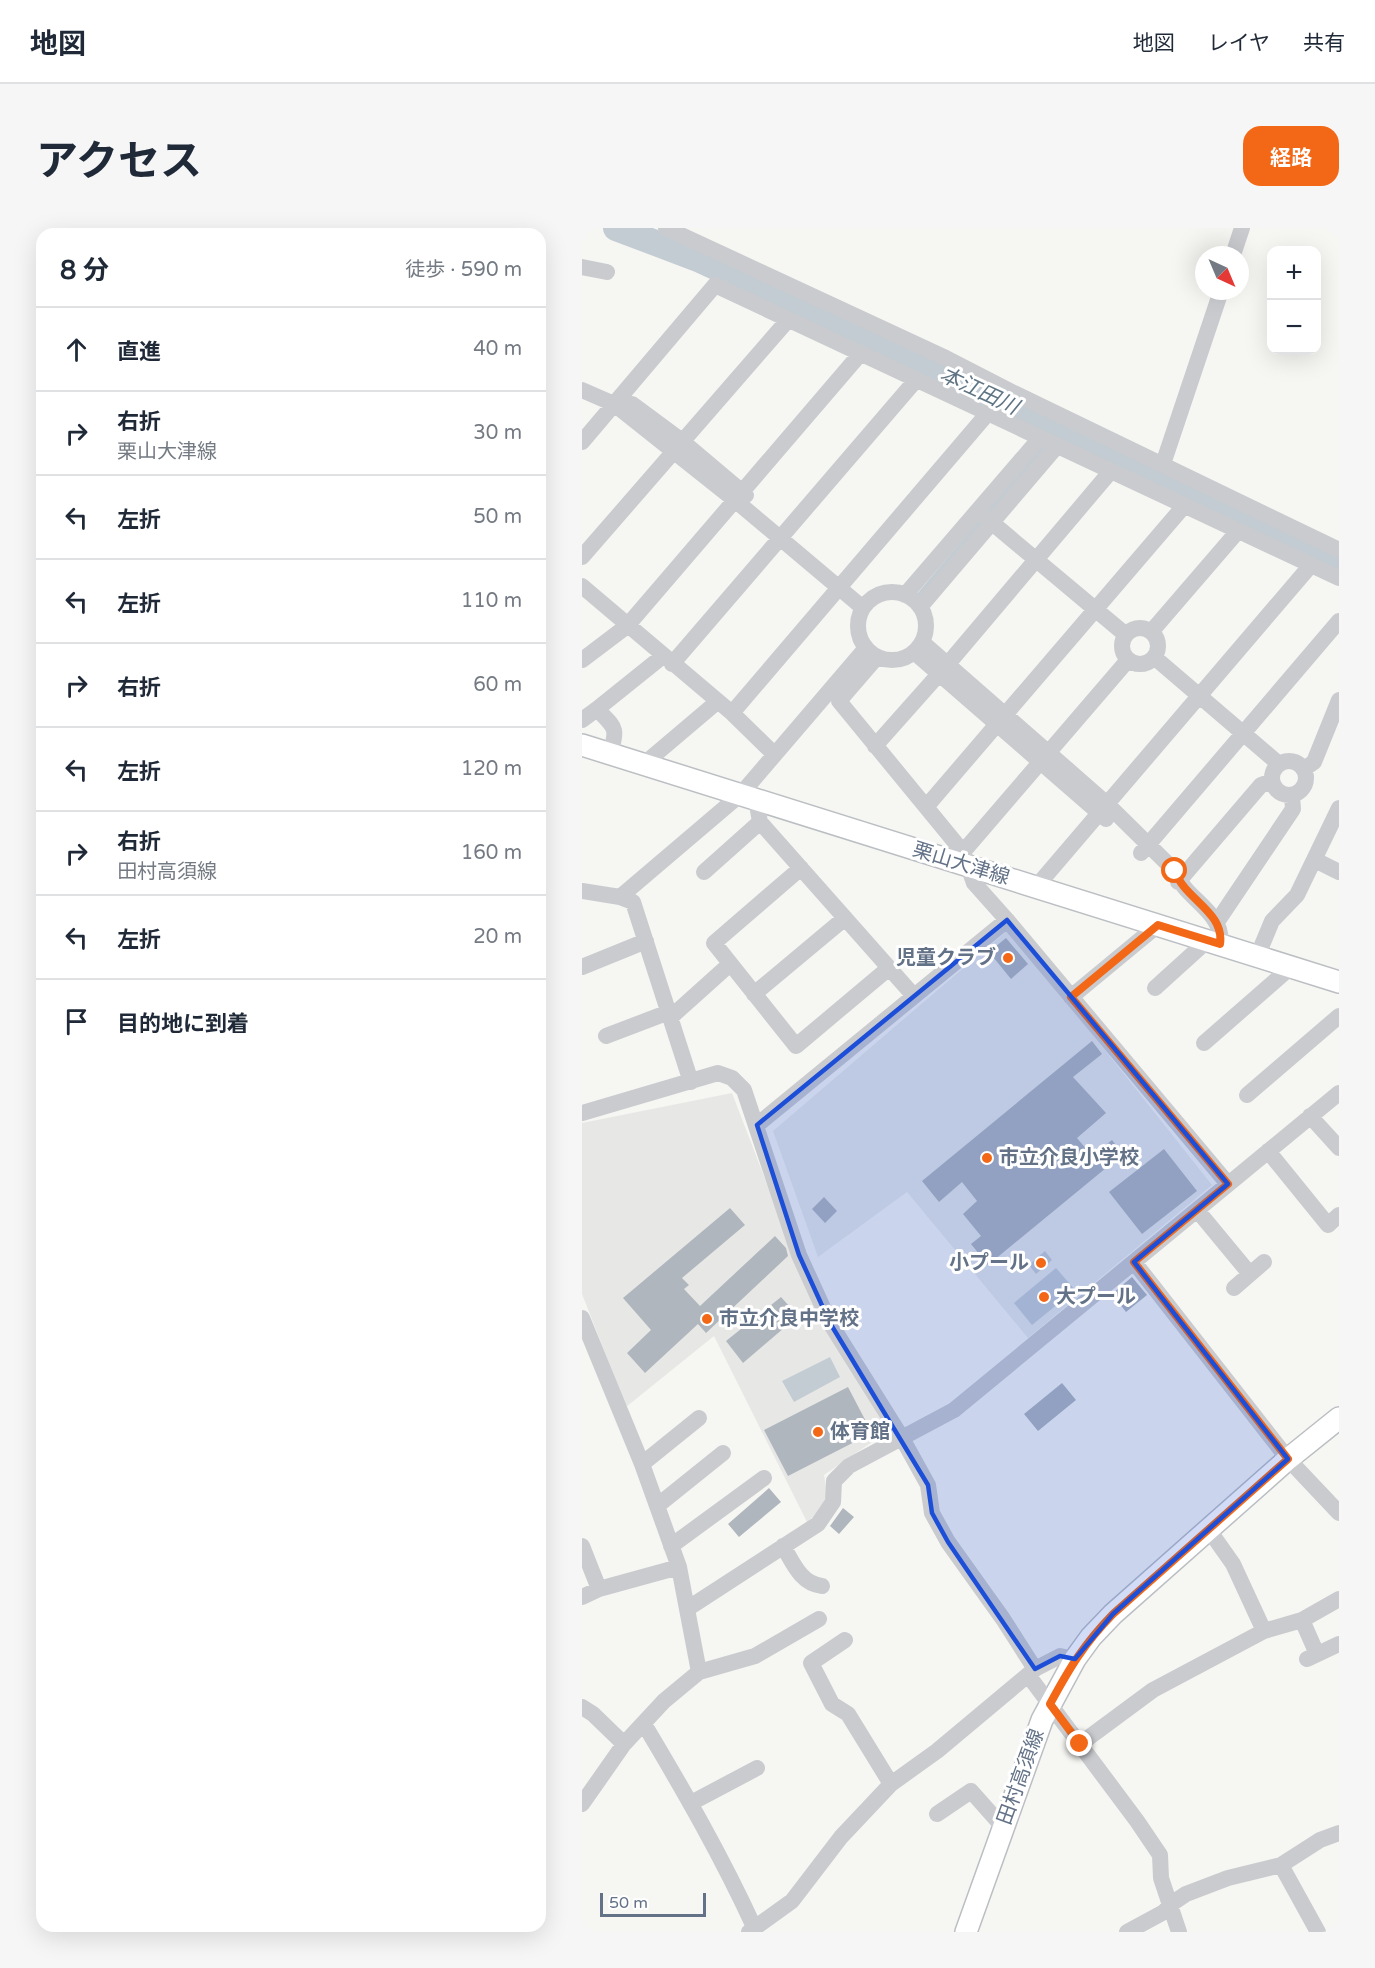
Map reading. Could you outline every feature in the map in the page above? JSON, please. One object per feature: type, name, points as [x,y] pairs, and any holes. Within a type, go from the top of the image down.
[{"type":"main road","name":"栗山大津線","points":[[582,745],[748,797],[966,859],[1036,887],[1158,925],[1215,935],[1257,957],[1339,982]]},
{"type":"main road","name":"田村高須線","points":[[966,1932],[1042,1720],[1075,1659],[1091,1637],[1113,1614],[1288,1459],[1339,1418]]},
{"type":"street","points":[[666,228],[946,358],[1339,550]]},
{"type":"street","points":[[1236,246],[1242,228]]},
{"type":"street","points":[[582,267],[607,272]]},
{"type":"street","points":[[582,442],[715,285],[1339,578]]},
{"type":"street","points":[[1162,464],[1218,300]]},
{"type":"street","points":[[582,556],[788,320]]},
{"type":"street","points":[[582,660],[627,626],[740,497],[861,353]]},
{"type":"street","points":[[582,720],[667,660],[784,533],[916,380]]},
{"type":"street","points":[[582,390],[614,404],[632,404],[678,446],[866,604]]},
{"type":"street","points":[[732,714],[988,413]]},
{"type":"street","points":[[920,607],[1041,438]]},
{"type":"street","points":[[905,595],[1056,446]]},
{"type":"street","points":[[875,746],[1112,471]]},
{"type":"street","points":[[926,807],[1185,506]]},
{"type":"street","points":[[985,516],[1126,635]]},
{"type":"street","points":[[1151,632],[1238,531]]},
{"type":"street","points":[[1036,887],[1311,565]]},
{"type":"street","points":[[582,586],[732,714],[774,754]]},
{"type":"street","points":[[896,592],[905,595],[920,607],[926,624],[918,647],[906,657],[896,660],[871,653],[860,639],[858,628],[859,618],[866,604],[886,593],[896,592]]},
{"type":"street","points":[[1145,849],[1339,621]]},
{"type":"street","points":[[1140,628],[1151,632],[1157,641],[1157,652],[1154,657],[1142,664],[1128,660],[1122,650],[1126,635],[1140,628]]},
{"type":"street","points":[[918,647],[1103,808],[1145,849],[1175,871],[1178,882],[1215,935]]},
{"type":"street","points":[[871,653],[839,701],[966,859],[974,883],[1228,1184]]},
{"type":"street","points":[[620,897],[748,797],[774,754],[871,653]]},
{"type":"street","points":[[1154,657],[1279,764]]},
{"type":"street","points":[[966,859],[1044,757],[1128,660]]},
{"type":"street","points":[[1304,769],[1314,762],[1339,700]]},
{"type":"street","points":[[645,763],[717,702]]},
{"type":"street","points":[[597,709],[615,732],[610,753]]},
{"type":"street","points":[[1295,762],[1304,769],[1307,780],[1298,794],[1292,796],[1280,794],[1276,790],[1272,781],[1273,773],[1279,764],[1295,762]]},
{"type":"street","points":[[1178,882],[1261,785],[1272,781]]},
{"type":"street","points":[[1155,988],[1215,935],[1293,809],[1292,796]]},
{"type":"street","points":[[748,797],[760,822],[914,996]]},
{"type":"street","points":[[1257,957],[1272,921],[1297,895],[1339,808]]},
{"type":"street","points":[[704,872],[760,822]]},
{"type":"street","points":[[1315,860],[1339,872]]},
{"type":"street","points":[[801,868],[714,944],[796,1046],[889,968]]},
{"type":"street","points":[[582,891],[620,897],[633,902],[691,1082]]},
{"type":"street","points":[[754,994],[845,918]]},
{"type":"street","points":[[757,1125],[1007,920]]},
{"type":"street","points":[[1071,997],[1158,925]]},
{"type":"street","points":[[582,967],[646,941]]},
{"type":"street","points":[[606,1036],[670,1015],[730,964]]},
{"type":"street","points":[[1204,1044],[1291,968]]},
{"type":"street","points":[[1247,1095],[1339,1016]]},
{"type":"street","points":[[582,1113],[718,1073],[732,1078],[744,1090],[799,1256],[830,1323],[902,1438],[928,1485],[932,1513],[948,1542],[1003,1619],[1050,1704],[1160,1855],[1161,1878],[1179,1932]]},
{"type":"street","points":[[687,1609],[818,1524],[833,1502],[834,1481],[849,1466],[954,1410],[1339,1093]]},
{"type":"street","points":[[1310,1116],[1339,1148]]},
{"type":"street","points":[[1268,1151],[1328,1225],[1339,1215]]},
{"type":"street","points":[[1197,1210],[1250,1274]]},
{"type":"street","points":[[1134,1262],[1288,1459],[1339,1513]]},
{"type":"street","points":[[1234,1288],[1264,1262]]},
{"type":"street","points":[[582,1318],[642,1464],[679,1567],[699,1672]]},
{"type":"street","points":[[642,1464],[699,1418]]},
{"type":"street","points":[[657,1506],[723,1453]]},
{"type":"street","points":[[671,1546],[764,1478]]},
{"type":"street","points":[[1209,1530],[1233,1564],[1264,1631]]},
{"type":"street","points":[[582,1546],[599,1589]]},
{"type":"street","points":[[783,1546],[803,1579],[813,1585],[822,1586]]},
{"type":"street","points":[[582,1597],[599,1589],[679,1567]]},
{"type":"street","points":[[1080,1744],[1153,1690],[1264,1631],[1302,1620],[1339,1599]]},
{"type":"street","points":[[582,1804],[624,1744],[664,1701],[699,1672],[755,1656],[819,1619]]},
{"type":"street","points":[[1302,1620],[1312,1657],[1339,1644]]},
{"type":"street","points":[[845,1640],[811,1663],[832,1704],[848,1714],[891,1784]]},
{"type":"street","points":[[644,1724],[691,1803],[730,1876],[751,1930],[792,1901],[841,1837],[891,1784],[937,1751],[1032,1672],[1060,1656],[1075,1659]]},
{"type":"street","points":[[582,1707],[593,1714],[624,1744]]},
{"type":"street","points":[[691,1803],[757,1768]]},
{"type":"street","points":[[938,1814],[971,1791],[1004,1827]]},
{"type":"street","points":[[1127,1932],[1164,1912],[1186,1894],[1228,1878],[1281,1865],[1320,1840],[1339,1833]]},
{"type":"street","points":[[1281,1865],[1318,1932]]},
{"type":"highlighted area","points":[[1007,920],[1228,1184],[1134,1262],[1288,1459],[1113,1614],[1075,1659],[1060,1656],[1035,1669],[948,1542],[932,1513],[928,1485],[830,1323],[799,1255],[757,1125]]},
{"type":"shaded area","name":"市立介良小学校","points":[[1009,929],[1212,1185],[1028,1338],[907,1192],[818,1257],[773,1131]]},
{"type":"shaded area","name":"市立介良中学校","points":[[732,1093],[813,1304],[891,1429],[824,1475],[829,1505],[807,1522],[714,1336],[626,1407],[582,1294],[582,1123]]},
{"type":"shaded area","name":"小プール","points":[[1045,1251],[1052,1260],[1036,1274],[1029,1265]]},
{"type":"shaded area","name":"大プール","points":[[1056,1268],[1075,1290],[1032,1325],[1014,1303]]},
{"type":"shaded area","points":[[830,1357],[840,1377],[794,1402],[782,1381]]},
{"type":"building","name":"児童クラブ","points":[[1006,938],[1028,964],[1011,979],[989,952]]},
{"type":"building","points":[[1092,1041],[1102,1054],[1073,1077],[1106,1113],[1077,1138],[1092,1156],[1112,1140],[1123,1154],[988,1265],[971,1244],[981,1236],[963,1214],[977,1201],[962,1182],[939,1202],[922,1181]]},
{"type":"building","points":[[1164,1149],[1197,1191],[1142,1234],[1109,1192]]},
{"type":"building","points":[[824,1197],[837,1211],[825,1223],[812,1209]]},
{"type":"building","points":[[730,1208],[745,1225],[682,1278],[689,1285],[684,1289],[700,1306],[775,1236],[786,1248],[788,1256],[706,1333],[698,1324],[645,1373],[627,1353],[651,1330],[623,1298]]},
{"type":"building","points":[[1132,1277],[1147,1295],[1126,1312],[1112,1294]]},
{"type":"building","points":[[781,1297],[798,1316],[743,1363],[726,1341]]},
{"type":"building","points":[[1062,1383],[1076,1400],[1038,1431],[1024,1414]]},
{"type":"building","name":"体育館","points":[[848,1387],[872,1433],[788,1476],[764,1430]]},
{"type":"building","points":[[769,1488],[781,1502],[739,1537],[728,1524]]},
{"type":"building","points":[[843,1508],[854,1517],[839,1534],[830,1526]]},
{"type":"waterway","name":"本江田川","points":[[616,228],[698,259],[1180,490],[1307,546],[1339,563]]},
{"type":"waterway","points":[[1050,439],[1058,430]]},
{"type":"waterway","points":[[919,595],[1045,445]]},
{"type":"place","name":"児童クラブ","points":[[1008,958]]},
{"type":"place","name":"市立介良小学校","points":[[987,1158]]},
{"type":"place","name":"小プール","points":[[1041,1263]]},
{"type":"place","name":"大プール","points":[[1044,1297]]},
{"type":"place","name":"市立介良中学校","points":[[707,1319]]},
{"type":"place","name":"体育館","points":[[818,1432]]},
{"type":"route","points":[[1080,1744],[1050,1704],[1075,1659],[1091,1637],[1113,1614],[1288,1459],[1134,1262],[1228,1184],[1071,997],[1158,925],[1220,944],[1222,933],[1217,922],[1178,882],[1175,871]]}]
